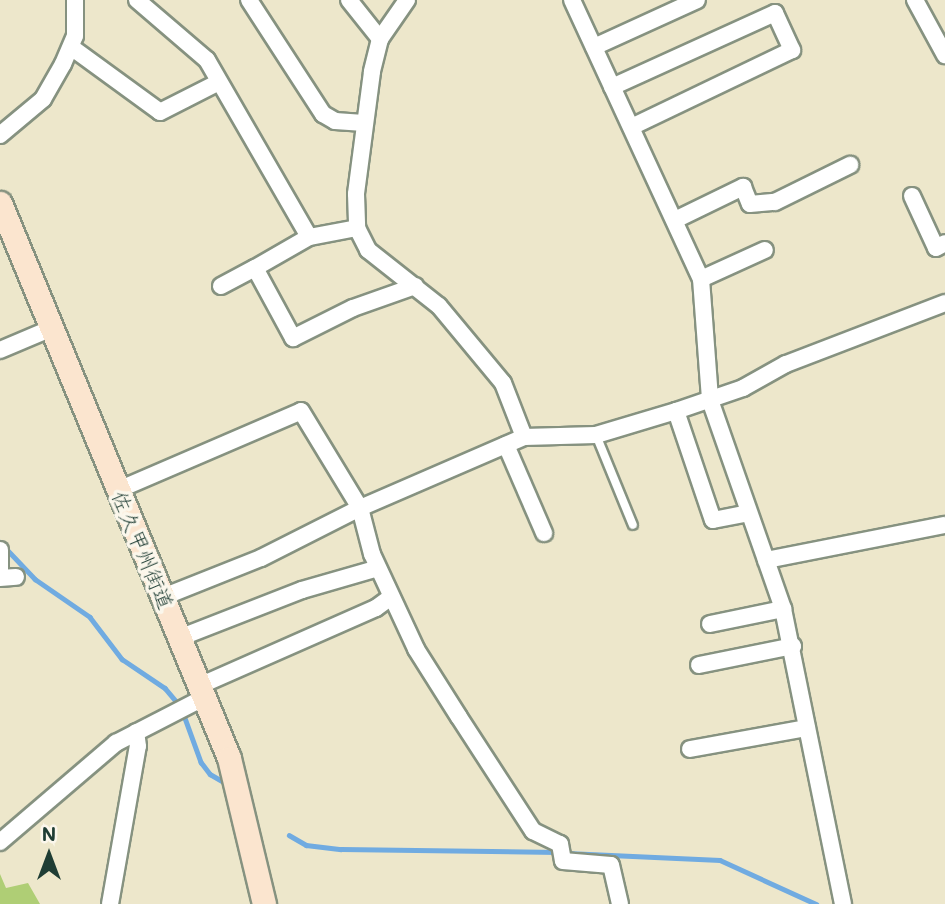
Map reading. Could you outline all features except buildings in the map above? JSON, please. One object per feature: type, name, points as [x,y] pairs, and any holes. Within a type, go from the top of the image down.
[{"type":"street","points":[[0,135],[43,99],[71,47],[75,0]]},
{"type":"street","points":[[137,0],[207,60],[309,237]]},
{"type":"street","points":[[249,0],[323,114],[335,121],[364,123]]},
{"type":"street","points":[[349,0],[380,39]]},
{"type":"street","points":[[407,0],[380,39],[364,123],[356,194],[357,228],[381,263],[439,306],[503,383],[524,437]]},
{"type":"street","points":[[572,0],[701,279],[710,400],[783,609],[793,646],[807,728],[844,904]]},
{"type":"street","points":[[594,47],[697,0]]},
{"type":"street","points":[[915,0],[945,55]]},
{"type":"street","points":[[612,87],[775,13],[792,50],[631,127]]},
{"type":"street","points":[[71,47],[160,112],[219,82]]},
{"type":"street","points":[[675,220],[743,187],[750,204],[775,202],[850,165]]},
{"type":"street","points":[[912,196],[941,251]]},
{"type":"street","name":"佐久甲州街道","points":[[0,203],[238,784],[264,904]]},
{"type":"street","points":[[221,286],[309,237],[357,228]]},
{"type":"street","points":[[701,279],[765,250]]},
{"type":"street","points":[[255,268],[293,338],[353,308],[415,286]]},
{"type":"street","points":[[163,597],[300,541],[360,508],[524,437],[596,435],[676,411],[743,388],[786,364],[945,303]]},
{"type":"street","points":[[0,350],[52,328]]},
{"type":"street","points":[[118,490],[301,411],[360,508],[378,568],[416,649],[528,824],[561,853],[611,865],[620,904]]},
{"type":"street","points":[[676,411],[712,520],[748,513]]},
{"type":"street","points":[[506,444],[544,533]]},
{"type":"street","points":[[766,560],[945,525]]},
{"type":"street","points":[[0,550],[5,577]]},
{"type":"street","points":[[180,638],[269,602],[378,568]]},
{"type":"street","points":[[0,842],[116,743],[201,692],[364,613],[391,597]]},
{"type":"street","points":[[710,624],[783,609]]},
{"type":"street","points":[[699,665],[793,646]]},
{"type":"street","points":[[690,749],[807,728]]},
{"type":"street","points":[[110,904],[138,746],[136,732]]},
{"type":"lane","points":[[596,435],[633,526]]},
{"type":"green space","points":[[0,874],[6,888],[28,883],[40,904],[0,904]]},
{"type":"waterway","points":[[0,542],[35,579],[90,617],[122,659],[165,688],[181,707],[201,762],[210,774],[227,784]]},
{"type":"waterway","points":[[289,835],[306,845],[341,849],[558,852]]},
{"type":"waterway","points":[[567,853],[720,860],[816,904]]}]
